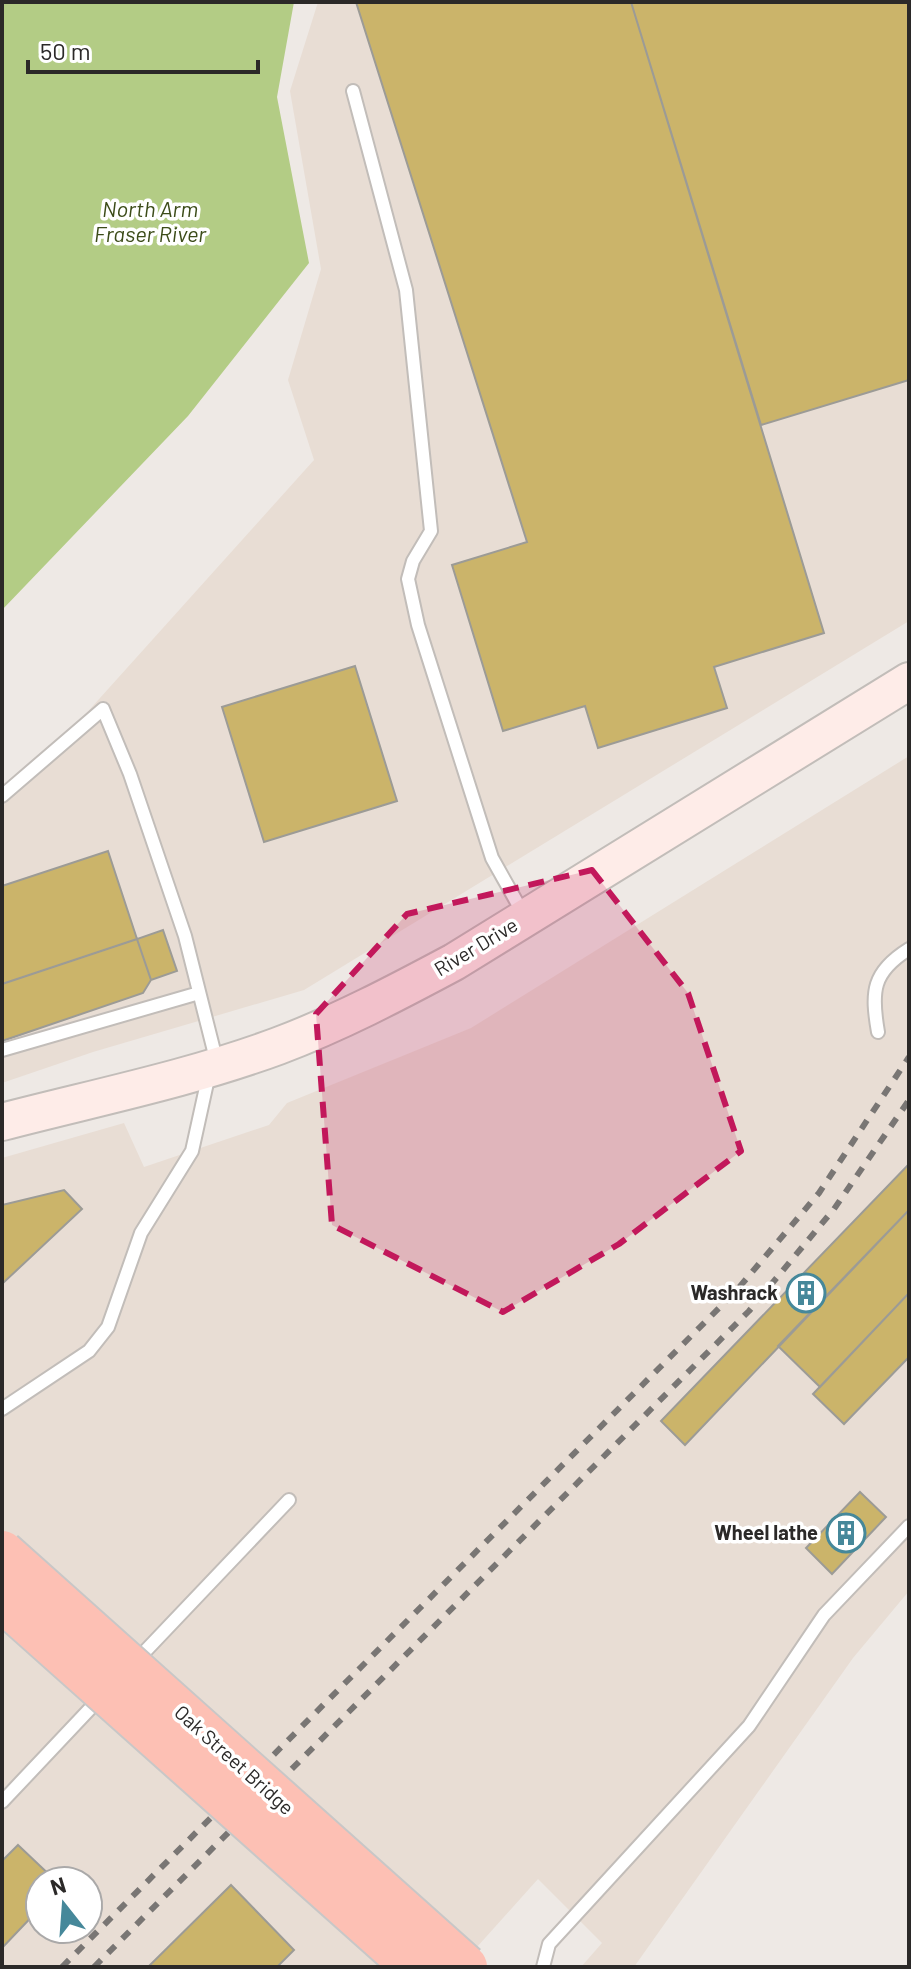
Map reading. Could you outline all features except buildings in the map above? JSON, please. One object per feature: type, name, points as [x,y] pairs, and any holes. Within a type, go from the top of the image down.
[{"type":"highway","name":"Oak Street Bridge","points":[[2,1553],[465,1967]]},
{"type":"highway","name":"Oak Street Bridge","points":[[2,1599],[415,1967]]},
{"type":"street","name":"River Drive","points":[[2,1122],[211,1069],[277,1046],[382,1001],[525,918],[909,681]]},
{"type":"lane","points":[[353,91],[406,290],[431,531],[413,561],[408,579],[418,625],[492,858],[525,918]]},
{"type":"lane","points":[[2,796],[103,709],[145,818],[185,936],[214,1051],[192,1151],[141,1233],[101,1340],[77,1361],[2,1409]]},
{"type":"lane","points":[[878,1032],[874,990],[885,969],[909,949]]},
{"type":"lane","points":[[2,1050],[199,993]]},
{"type":"lane","points":[[2,1802],[289,1500]]},
{"type":"lane","points":[[543,1967],[549,1944],[749,1726],[824,1615],[909,1526]]},
{"type":"highlighted area","points":[[592,870],[688,993],[741,1151],[619,1244],[503,1312],[332,1225],[316,1014],[407,914]]},
{"type":"shaded area","points":[[318,2],[909,2],[909,621],[304,990],[93,1052],[2,1083],[2,807],[314,460],[288,380],[321,269],[290,91]]},
{"type":"shaded area","points":[[909,756],[909,1591],[853,1658],[634,1967],[581,1967],[602,1943],[538,1879],[459,1967],[2,1967],[2,1158],[124,1123],[144,1167],[269,1125],[287,1103],[471,1028]]},
{"type":"water","name":"North Arm Fraser River","points":[[2,2],[294,2],[277,97],[309,263],[188,416],[2,610]]},
{"type":"railway","points":[[62,1967],[736,1291],[819,1193],[909,1057]]},
{"type":"railway","points":[[94,1967],[749,1311],[834,1209],[909,1100]]},
{"type":"place","name":"Washrack","points":[[806,1293]]},
{"type":"place","name":"Wheel lathe","points":[[846,1533]]}]
